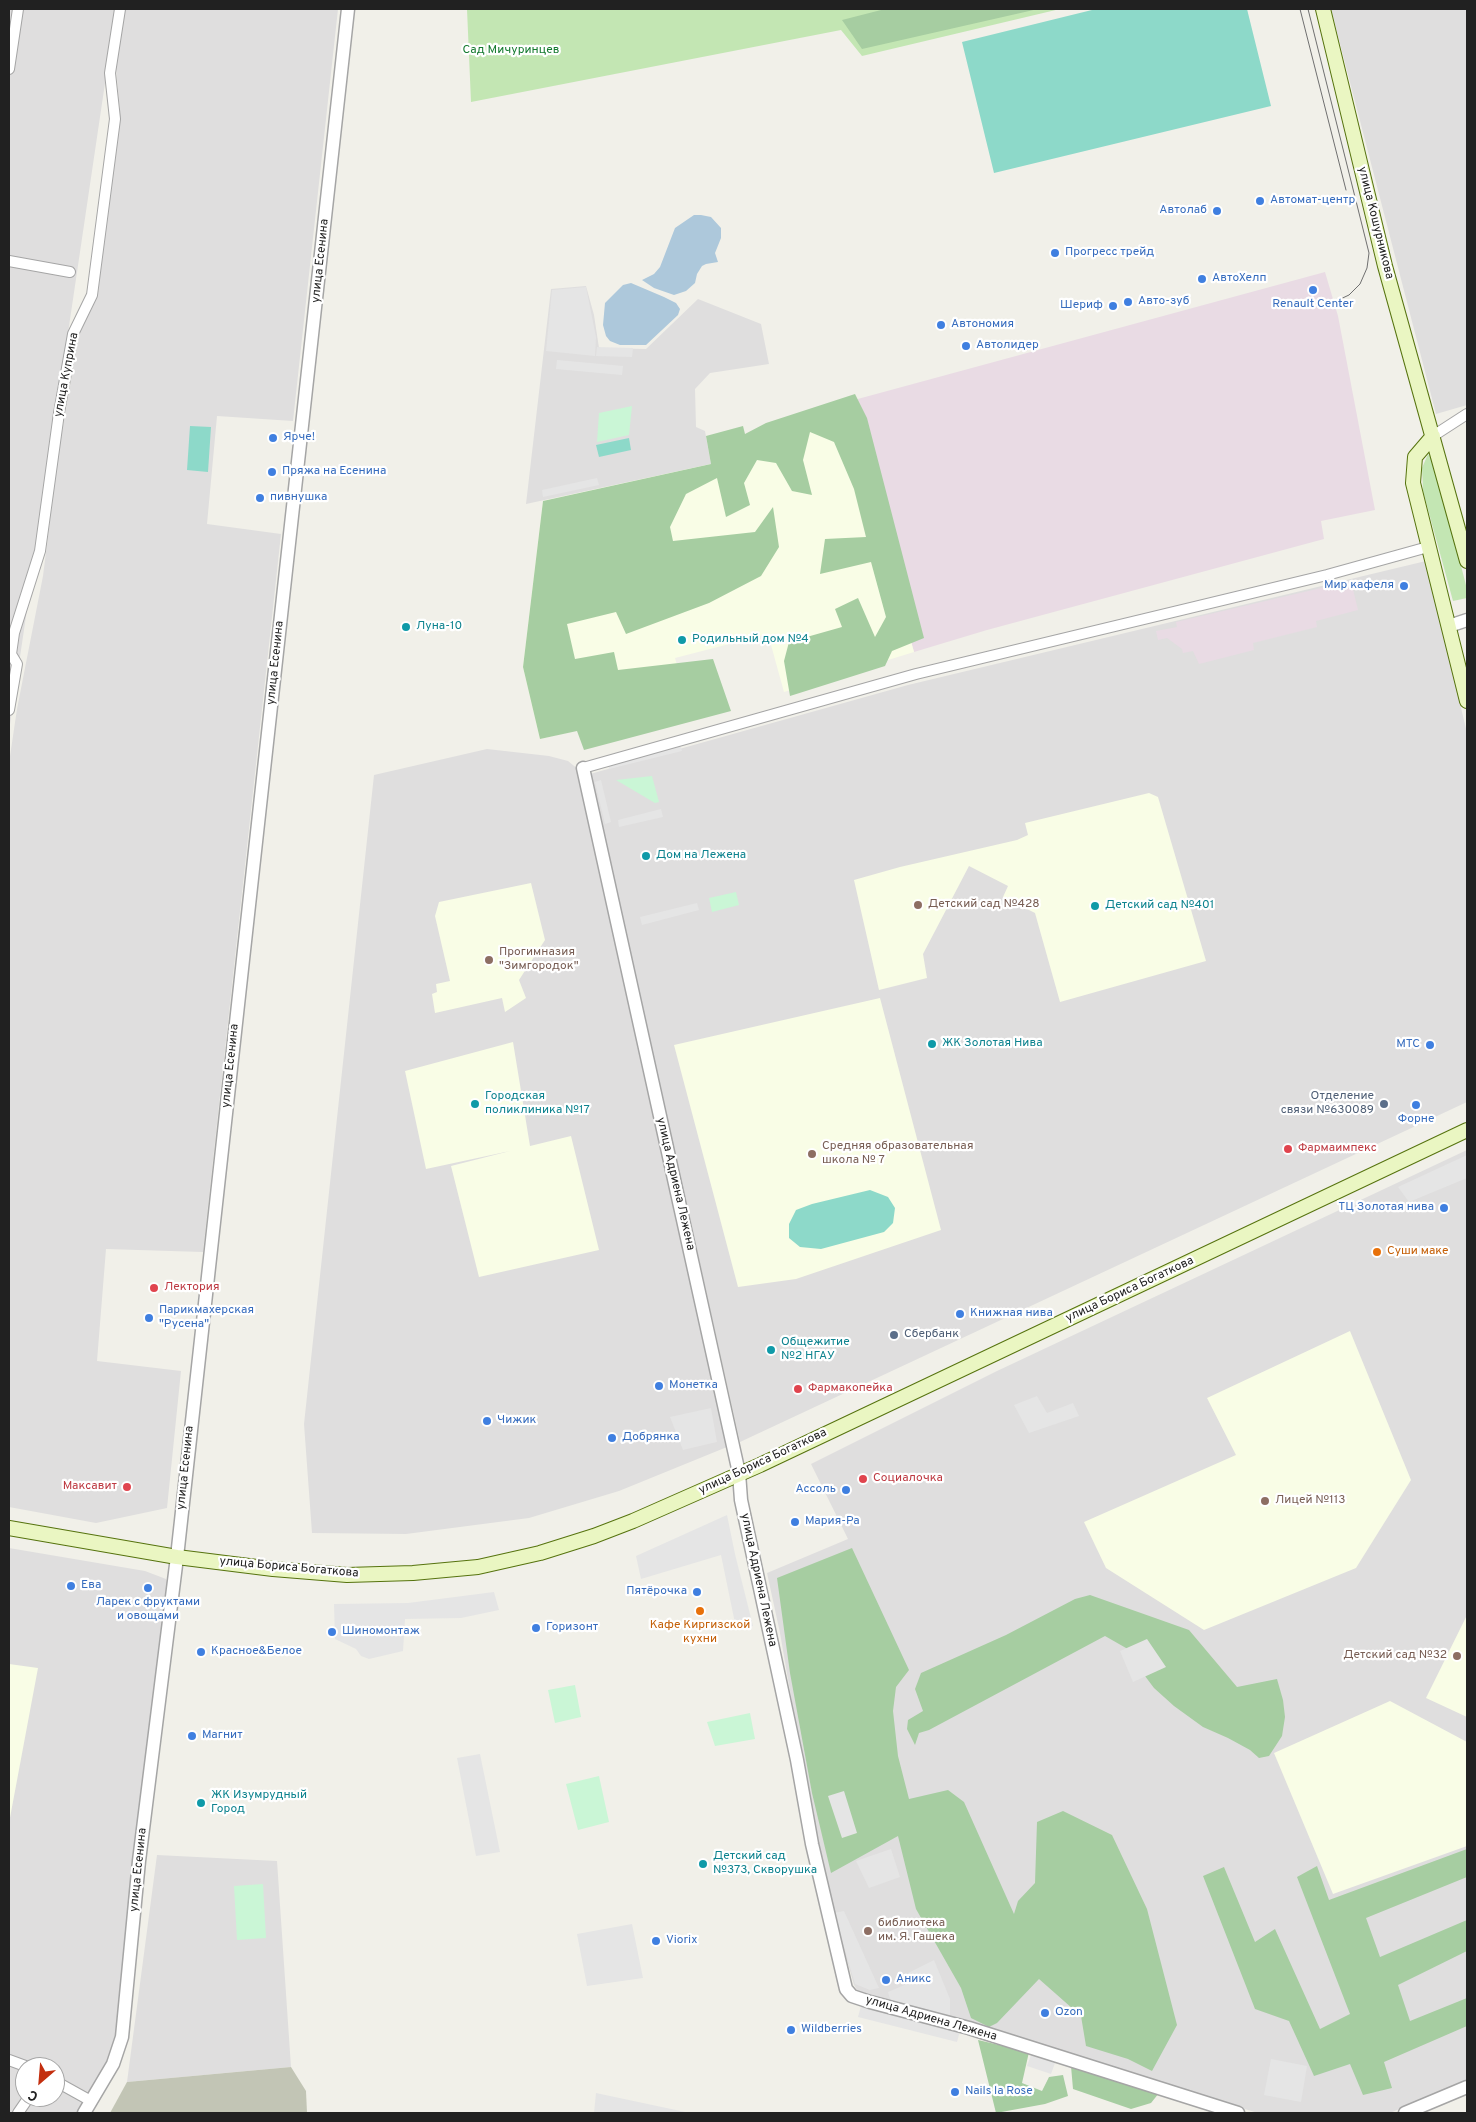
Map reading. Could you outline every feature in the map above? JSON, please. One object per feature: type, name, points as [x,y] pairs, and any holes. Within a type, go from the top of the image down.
[{"type":"main road","name":"улица Кошурникова","points":[[1323,9],[1384,266],[1467,561]]},
{"type":"main road","points":[[1433,436],[1415,457],[1412,469],[1413,483],[1467,701]]},
{"type":"main road","name":"улица Бориса Богаткова","points":[[9,1528],[176,1557],[273,1569],[347,1575],[413,1573],[478,1567],[540,1553],[633,1521],[739,1473],[1467,1130]]},
{"type":"street","points":[[9,69],[18,9]]},
{"type":"street","name":"улица Куприна","points":[[9,710],[17,664],[10,654],[14,634],[40,551],[59,414],[73,334],[92,294],[115,119],[110,73],[120,9]]},
{"type":"street","name":"улица Есенина","points":[[84,2113],[113,2064],[122,2037],[139,1861],[176,1557],[348,9]]},
{"type":"street","points":[[9,261],[70,272]]},
{"type":"street","points":[[1433,436],[1467,414]]},
{"type":"street","points":[[583,768],[916,674],[1327,575],[1428,547]]},
{"type":"street","points":[[1449,626],[1467,620]]},
{"type":"street","name":"улица Адриена Лежена","points":[[583,768],[739,1473],[741,1500],[797,1760],[812,1844],[846,1989],[852,1996],[870,2002],[969,2028],[1238,2113]]},
{"type":"street","points":[[65,2087],[91,2101]]},
{"type":"street","points":[[1405,2113],[1467,2087]]},
{"type":"shaded area","points":[[9,9],[116,9],[9,731]]},
{"type":"shaded area","points":[[124,9],[338,9],[293,421],[217,416],[207,524],[281,534],[203,1252],[106,1249],[97,1361],[181,1371],[167,1508],[96,1523],[9,1507],[9,763],[17,709],[43,576],[59,449],[79,334],[98,293],[120,112],[116,68]]},
{"type":"shaded area","points":[[1096,9],[1247,9],[1271,106],[994,173],[962,42]]},
{"type":"shaded area","points":[[1331,9],[1467,9],[1467,405],[1436,414]]},
{"type":"shaded area","points":[[694,215],[711,217],[721,228],[721,238],[715,253],[718,262],[702,266],[697,274],[695,283],[686,291],[674,295],[654,288],[642,280],[654,274],[660,267],[675,228]]},
{"type":"shaded area","points":[[1325,272],[1338,316],[1375,510],[1321,521],[1324,539],[987,630],[914,652],[843,403]]},
{"type":"shaded area","points":[[631,283],[676,303],[680,309],[678,315],[646,345],[620,345],[610,341],[606,336],[603,325],[605,303],[623,285]]},
{"type":"shaded area","points":[[586,286],[594,315],[599,348],[646,349],[698,299],[761,324],[769,364],[710,373],[695,389],[696,427],[705,431],[711,464],[526,504],[551,289]]},
{"type":"shaded area","points":[[586,287],[596,337],[595,356],[546,351],[552,290]]},
{"type":"shaded area","points":[[597,347],[633,348],[632,357],[596,356]]},
{"type":"shaded area","points":[[557,360],[623,366],[622,375],[556,369]]},
{"type":"shaded area","points":[[843,403],[914,652],[784,692],[768,634],[675,658],[688,704],[540,739],[523,667],[543,501],[711,464]]},
{"type":"shaded area","points":[[190,426],[211,427],[208,472],[187,470]]},
{"type":"shaded area","points":[[629,438],[631,450],[599,457],[596,445]]},
{"type":"shaded area","points":[[597,478],[599,485],[543,497],[542,490]]},
{"type":"shaded area","points":[[1426,561],[1467,733],[1467,1102],[740,1442],[590,774],[908,685]]},
{"type":"shaded area","points":[[1351,581],[1358,610],[1316,621],[1317,627],[1253,643],[1254,650],[1199,664],[1193,651],[1183,653],[1182,649],[1167,638],[1158,640],[1156,631],[1177,627],[1176,622]]},
{"type":"shaded area","points":[[680,745],[682,751],[609,769],[608,763]]},
{"type":"shaded area","points":[[487,749],[549,756],[568,761],[579,770],[727,1447],[619,1491],[529,1518],[406,1534],[312,1533],[304,1424],[374,775]]},
{"type":"shaded area","points":[[601,780],[611,822],[605,824],[595,782]]},
{"type":"shaded area","points":[[1149,793],[1158,797],[1206,961],[1060,1002],[1035,913],[1003,897],[1008,886],[969,866],[923,954],[927,978],[879,990],[854,880],[900,867],[1017,840],[1028,835],[1025,823]]},
{"type":"shaded area","points":[[661,809],[663,817],[619,827],[618,820]]},
{"type":"shaded area","name":"Прогимназия \"Зимгородок\"","points":[[531,883],[545,940],[519,980],[526,998],[505,1012],[502,998],[435,1013],[432,994],[437,992],[436,984],[450,981],[435,916],[439,902]]},
{"type":"shaded area","points":[[697,903],[699,910],[642,925],[640,917]]},
{"type":"shaded area","name":"Средняя образовательная школа № 7","points":[[880,998],[941,1230],[796,1279],[738,1287],[674,1045]]},
{"type":"shaded area","points":[[513,1042],[530,1146],[571,1136],[599,1250],[479,1277],[451,1166],[510,1151],[426,1169],[405,1071]]},
{"type":"shaded area","points":[[1467,1150],[1467,2080],[1390,2113],[1258,2113],[859,1993],[854,1985],[834,1914],[803,1766],[780,1633],[767,1573],[848,1539],[811,1464],[997,1371]]},
{"type":"shaded area","points":[[1467,1155],[1467,1178],[1409,1202],[1398,1187]]},
{"type":"shaded area","points":[[870,1190],[888,1197],[895,1208],[893,1223],[884,1232],[821,1249],[800,1247],[789,1238],[789,1224],[796,1210],[812,1204]]},
{"type":"shaded area","name":"Лицей №113","points":[[1350,1331],[1411,1480],[1356,1568],[1204,1630],[1106,1568],[1084,1522],[1236,1455],[1207,1398]]},
{"type":"shaded area","points":[[1037,1396],[1047,1413],[1073,1403],[1079,1416],[1029,1433],[1014,1405]]},
{"type":"shaded area","points":[[711,1408],[717,1442],[683,1450],[670,1417]]},
{"type":"shaded area","points":[[727,1515],[753,1626],[736,1628],[721,1555],[641,1579],[636,1556]]},
{"type":"shaded area","points":[[9,1548],[145,1571],[166,1579],[170,1589],[118,2027],[111,2056],[77,2113],[9,2113]]},
{"type":"shaded area","points":[[494,1592],[499,1610],[461,1618],[405,1619],[403,1651],[369,1659],[361,1656],[356,1649],[335,1639],[334,1604],[408,1603]]},
{"type":"shaded area","name":"Детский сад №32","points":[[1467,1615],[1467,1717],[1426,1698]]},
{"type":"shaded area","points":[[1147,1639],[1166,1667],[1133,1682],[1120,1651]]},
{"type":"shaded area","points":[[9,1664],[38,1668],[9,1823]]},
{"type":"shaded area","points":[[1390,1701],[1467,1742],[1467,1846],[1333,1894],[1274,1753]]},
{"type":"shaded area","points":[[480,1754],[500,1852],[476,1856],[457,1758]]},
{"type":"shaded area","points":[[844,1791],[857,1833],[842,1838],[828,1796]]},
{"type":"shaded area","points":[[891,1849],[900,1877],[869,1888],[856,1861]]},
{"type":"shaded area","points":[[157,1855],[277,1861],[291,2067],[127,2082]]},
{"type":"shaded area","points":[[844,1911],[879,1988],[870,1990],[855,1984],[834,1913]]},
{"type":"shaded area","points":[[632,1924],[643,1978],[587,1986],[577,1934]]},
{"type":"shaded area","points":[[934,1960],[950,1999],[950,2018],[891,2002],[888,1992],[909,1983],[908,1973]]},
{"type":"shaded area","points":[[861,2006],[960,2031],[957,2042],[858,2017]]},
{"type":"shaded area","points":[[1031,2055],[1055,2063],[1051,2074],[1027,2066]]},
{"type":"shaded area","points":[[1271,2059],[1307,2066],[1301,2102],[1264,2095]]},
{"type":"shaded area","points":[[291,2067],[306,2091],[307,2113],[110,2113],[127,2082]]},
{"type":"shaded area","points":[[596,2093],[690,2113],[594,2113]]},
{"type":"green space","name":"Сад Мичуринцев","points":[[467,9],[1060,9],[862,56],[841,30],[471,102]]},
{"type":"green space","points":[[885,9],[1038,9],[862,49],[842,20]]},
{"type":"green space","points":[[855,394],[867,418],[924,638],[892,651],[885,666],[790,696],[784,661],[789,642],[842,627],[835,609],[858,598],[875,637],[886,617],[871,562],[820,574],[825,539],[866,537],[854,489],[834,442],[810,432],[803,460],[812,495],[792,491],[776,463],[757,460],[744,483],[750,505],[726,517],[717,478],[686,494],[670,527],[673,541],[755,532],[773,507],[779,547],[761,576],[709,603],[626,634],[616,612],[567,624],[575,659],[614,652],[618,670],[713,659],[731,711],[584,750],[577,731],[540,739],[523,667],[543,501],[711,464],[706,436],[743,426],[745,434],[766,423]]},
{"type":"green space","points":[[632,406],[629,435],[597,442],[599,413]]},
{"type":"green space","points":[[1428,454],[1433,458],[1467,589],[1467,598],[1453,601],[1423,491],[1422,468]]},
{"type":"green space","points":[[652,776],[659,802],[655,803],[616,780]]},
{"type":"green space","points":[[736,892],[739,905],[712,912],[709,898]]},
{"type":"green space","points":[[852,1548],[909,1670],[896,1687],[893,1711],[898,1756],[909,1799],[948,1790],[964,1802],[1014,1914],[1018,1901],[1035,1883],[1037,1822],[1063,1811],[1112,1835],[1147,1909],[1177,2025],[1152,2071],[1128,2059],[1086,2046],[1081,2016],[1039,1979],[997,2023],[989,2027],[971,2018],[961,1988],[916,1909],[898,1836],[831,1873],[812,1793],[790,1673],[777,1578]]},
{"type":"green space","points":[[1090,1595],[1189,1630],[1237,1687],[1277,1679],[1283,1700],[1285,1717],[1282,1736],[1269,1756],[1259,1758],[1250,1750],[1203,1727],[1174,1706],[1154,1688],[1145,1676],[1133,1652],[1105,1636],[929,1730],[919,1733],[915,1745],[907,1729],[908,1720],[923,1711],[915,1689],[921,1673],[1006,1635],[1075,1599]]},
{"type":"green space","points":[[575,1685],[581,1717],[555,1723],[548,1690]]},
{"type":"green space","points":[[750,1713],[755,1739],[715,1746],[707,1722]]},
{"type":"green space","points":[[599,1776],[609,1822],[578,1830],[566,1784]]},
{"type":"green space","points":[[1467,1849],[1467,1877],[1366,1918],[1380,1957],[1467,1920],[1467,1951],[1398,1985],[1410,2021],[1467,1998],[1467,2026],[1384,2062],[1392,2088],[1363,2095],[1350,2064],[1314,2076],[1289,2021],[1255,2009],[1203,1876],[1224,1867],[1255,1942],[1275,1929],[1320,2029],[1350,2014],[1297,1877],[1317,1866],[1329,1900]]},
{"type":"green space","points":[[263,1884],[266,1938],[237,1940],[234,1886]]},
{"type":"green space","points":[[978,2040],[1029,2052],[1022,2083],[1042,2091],[1049,2077],[1063,2075],[1068,2096],[1045,2104],[996,2113]]},
{"type":"green space","points":[[1071,2066],[1159,2093],[1151,2103],[1131,2109],[1073,2089]]},
{"type":"tram line","points":[[1300,9],[1346,190]]},
{"type":"tram line","points":[[1308,9],[1369,253],[1367,268],[1360,284],[1349,295],[1334,302]]},
{"type":"place","name":"Автомат-центр","points":[[1260,201]]},
{"type":"place","name":"Автолаб","points":[[1217,211]]},
{"type":"place","name":"Прогресс трейд","points":[[1055,253]]},
{"type":"place","name":"АвтоХелп","points":[[1202,279]]},
{"type":"place","name":"Renault Center","points":[[1313,290]]},
{"type":"place","name":"Авто-зуб","points":[[1128,302]]},
{"type":"place","name":"Шериф","points":[[1113,306]]},
{"type":"place","name":"Автономия","points":[[941,325]]},
{"type":"place","name":"Автолидер","points":[[966,346]]},
{"type":"place","name":"Ярче!","points":[[273,438]]},
{"type":"place","name":"Пряжа на Есенина","points":[[272,472]]},
{"type":"place","name":"пивнушка","points":[[260,498]]},
{"type":"place","name":"Мир кафеля","points":[[1404,586]]},
{"type":"place","name":"Луна-10","points":[[406,627]]},
{"type":"place","name":"Родильный дом №4","points":[[682,640]]},
{"type":"place","name":"Дом на Лежена","points":[[646,856]]},
{"type":"place","name":"Детский сад №428","points":[[918,905]]},
{"type":"place","name":"Детский сад №401","points":[[1095,906]]},
{"type":"place","name":"Прогимназия \"Зимгородок\"","points":[[489,960]]},
{"type":"place","name":"ЖК Золотая Нива","points":[[932,1044]]},
{"type":"place","name":"МТС","points":[[1430,1045]]},
{"type":"place","name":"Городская поликлиника №17","points":[[475,1104]]},
{"type":"place","name":"Отделение связи №630089","points":[[1384,1104]]},
{"type":"place","name":"Форне","points":[[1416,1105]]},
{"type":"place","name":"Фармаимпекс","points":[[1288,1149]]},
{"type":"place","name":"Средняя образовательная школа № 7","points":[[812,1154]]},
{"type":"place","name":"ТЦ Золотая нива","points":[[1444,1208]]},
{"type":"place","name":"Суши маке","points":[[1377,1252]]},
{"type":"place","name":"Лектория","points":[[154,1288]]},
{"type":"place","name":"Книжная нива","points":[[960,1314]]},
{"type":"place","name":"Парикмахерская \"Русена\"","points":[[149,1318]]},
{"type":"place","name":"Сбербанк","points":[[894,1335]]},
{"type":"place","name":"Общежитие №2 НГАУ","points":[[771,1350]]},
{"type":"place","name":"Монетка","points":[[659,1386]]},
{"type":"place","name":"Фармакопейка","points":[[798,1389]]},
{"type":"place","name":"Чижик","points":[[487,1421]]},
{"type":"place","name":"Добрянка","points":[[612,1438]]},
{"type":"place","name":"Социалочка","points":[[863,1479]]},
{"type":"place","name":"Максавит","points":[[127,1487]]},
{"type":"place","name":"Ассоль","points":[[846,1490]]},
{"type":"place","name":"Лицей №113","points":[[1265,1501]]},
{"type":"place","name":"Мария-Ра","points":[[795,1522]]},
{"type":"place","name":"Ева","points":[[71,1586]]},
{"type":"place","name":"Ларек с фруктами и овощами","points":[[148,1588]]},
{"type":"place","name":"Пятёрочка","points":[[697,1592]]},
{"type":"place","name":"Кафе Киргизской кухни","points":[[700,1611]]},
{"type":"place","name":"Горизонт","points":[[536,1628]]},
{"type":"place","name":"Шиномонтаж","points":[[332,1632]]},
{"type":"place","name":"Красное&Белое","points":[[201,1652]]},
{"type":"place","name":"Детский сад №32","points":[[1457,1656]]},
{"type":"place","name":"Магнит","points":[[192,1736]]},
{"type":"place","name":"ЖК Изумрудный Город","points":[[201,1803]]},
{"type":"place","name":"Детский сад №373, Скворушка","points":[[703,1864]]},
{"type":"place","name":"библиотека им. Я. Гашека","points":[[868,1931]]},
{"type":"place","name":"Viorix","points":[[656,1941]]},
{"type":"place","name":"Аникс","points":[[886,1980]]},
{"type":"place","name":"Ozon","points":[[1045,2013]]},
{"type":"place","name":"Wildberries","points":[[791,2030]]},
{"type":"place","name":"Nails la Rose","points":[[955,2092]]}]
